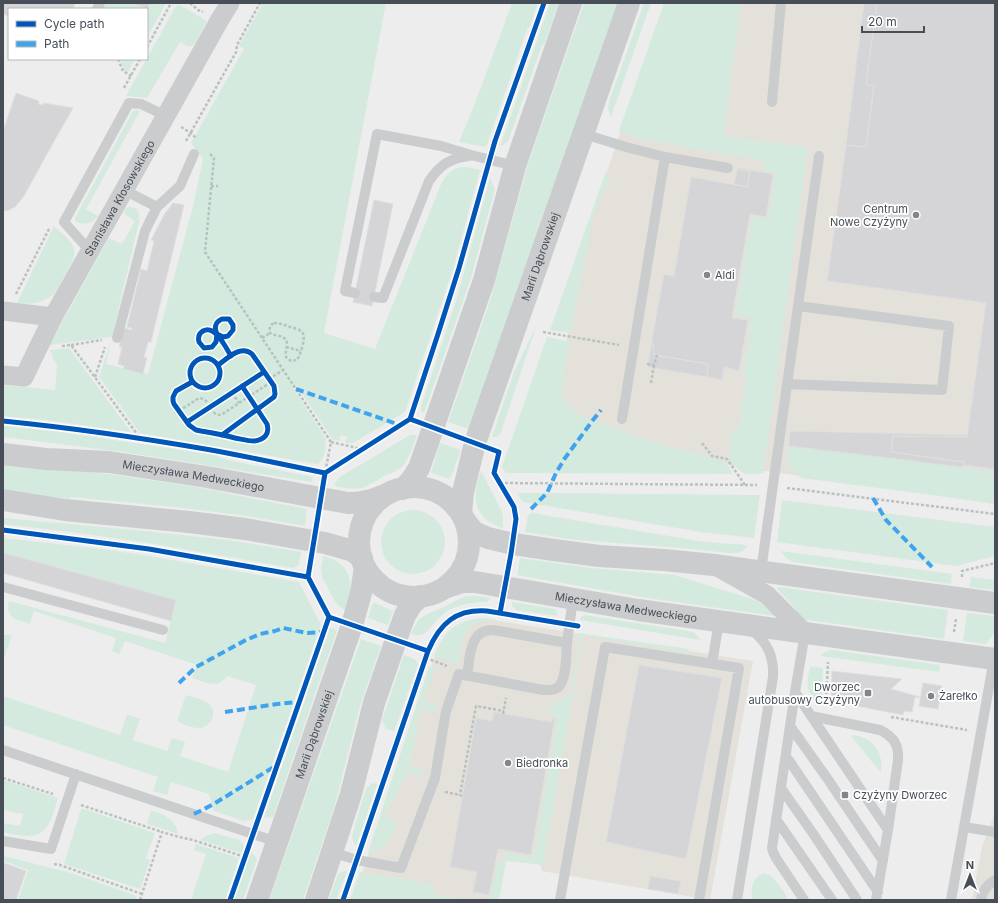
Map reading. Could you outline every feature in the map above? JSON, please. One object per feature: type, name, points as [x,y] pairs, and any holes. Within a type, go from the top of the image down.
[{"type":"street","name":"Stanisława Kłosowskiego","points":[[3,375],[24,377],[53,317],[230,3]]},
{"type":"street","points":[[403,489],[416,474],[421,462],[484,280],[516,166],[571,3]]},
{"type":"street","name":"Marii Dąbrowskiej","points":[[463,518],[463,492],[475,443],[630,3]]},
{"type":"street","points":[[3,311],[53,317]]},
{"type":"street","name":"Mieczysława Medweckiego","points":[[3,454],[46,459],[109,462],[207,477],[348,503],[368,502],[382,496]]},
{"type":"street","points":[[363,562],[361,545],[364,523],[373,506],[382,496],[403,489],[419,488],[429,489],[449,500],[471,529],[478,534],[513,544],[599,556],[714,565],[995,603]]},
{"type":"street","points":[[3,500],[65,510],[245,529],[325,543],[353,551],[363,562],[377,584],[390,592],[406,596],[421,596],[447,587],[458,577],[467,557],[469,546],[463,518]]},
{"type":"street","name":"Marii Dąbrowskiej","points":[[257,900],[352,625],[361,593],[363,562]]},
{"type":"street","points":[[714,565],[766,596],[805,633]]},
{"type":"street","name":"Mieczysława Medweckiego","points":[[447,587],[462,582],[475,582],[573,599],[744,625],[995,658]]},
{"type":"street","points":[[316,900],[351,794],[374,703],[408,610],[421,596]]},
{"type":"lane","points":[[772,102],[781,3]]},
{"type":"lane","points":[[90,251],[64,222],[129,103],[141,104],[166,116]]},
{"type":"lane","points":[[355,293],[345,291],[377,134],[441,146],[516,166]]},
{"type":"lane","points":[[584,134],[665,157],[728,168]]},
{"type":"lane","points":[[113,339],[145,231],[157,207],[180,186],[194,154]]},
{"type":"lane","points":[[374,297],[383,298],[430,181],[435,173],[450,160],[471,155]]},
{"type":"lane","points":[[761,572],[819,156]]},
{"type":"lane","points":[[622,419],[665,157]]},
{"type":"lane","points":[[124,190],[157,207]]},
{"type":"lane","points":[[787,384],[942,390],[949,326],[798,306]]},
{"type":"lane","points":[[3,587],[163,630]]},
{"type":"lane","points":[[332,852],[357,860],[400,868],[435,778],[446,710],[459,674],[543,690],[558,688],[564,676],[573,599]]},
{"type":"lane","points":[[712,664],[719,621]]},
{"type":"lane","points":[[739,898],[774,671],[771,655],[765,642],[753,630],[744,625]]},
{"type":"lane","points":[[467,676],[472,645],[476,637],[483,631],[493,630],[567,643]]},
{"type":"lane","points":[[804,900],[776,858],[773,852],[773,843],[805,633]]},
{"type":"lane","points":[[560,900],[605,647],[739,668],[699,900]]},
{"type":"lane","points":[[951,900],[995,658]]},
{"type":"lane","points":[[795,692],[888,830]]},
{"type":"lane","points":[[811,716],[874,728],[885,732],[896,744],[898,754],[888,830],[877,896]]},
{"type":"lane","points":[[790,726],[883,861]]},
{"type":"lane","points":[[3,750],[277,842]]},
{"type":"lane","points":[[786,756],[877,896]]},
{"type":"lane","points":[[3,841],[51,849],[76,774]]},
{"type":"lane","points":[[781,788],[814,834],[857,900]]},
{"type":"lane","points":[[776,819],[832,900]]},
{"type":"lane","points":[[964,827],[995,832]]},
{"type":"lane","points":[[981,900],[984,890],[995,880]]},
{"type":"path","points":[[148,44],[171,3]]},
{"type":"path","points":[[190,3],[204,13]]},
{"type":"path","points":[[183,146],[236,52],[236,45],[260,3]]},
{"type":"path","points":[[118,60],[123,71],[131,76]]},
{"type":"path","points":[[166,116],[191,133],[200,143]]},
{"type":"path","points":[[209,153],[214,158],[205,252],[331,442],[362,449]]},
{"type":"path","points":[[211,186],[218,186]]},
{"type":"path","points":[[274,323],[300,330],[302,332],[304,336],[301,351],[297,360],[291,361],[286,357],[286,340],[284,337],[270,333],[270,326],[274,323]]},
{"type":"path","points":[[543,332],[648,350],[646,364],[654,365]]},
{"type":"path","points":[[262,338],[270,333]]},
{"type":"path","points":[[57,347],[113,339]]},
{"type":"path","points":[[71,345],[140,438]]},
{"type":"path","points":[[95,377],[105,347]]},
{"type":"path","points":[[286,347],[301,351]]},
{"type":"path","points":[[651,383],[657,355]]},
{"type":"path","points":[[183,417],[178,410],[199,398],[204,398],[215,414],[219,415],[249,397],[283,370]]},
{"type":"path","points":[[227,396],[235,391],[239,403]]},
{"type":"path","points":[[245,392],[253,403]]},
{"type":"path","points":[[204,411],[216,403]]},
{"type":"path","points":[[325,473],[331,442]]},
{"type":"path","points":[[702,443],[712,456],[726,459],[745,485]]},
{"type":"path","points":[[500,483],[761,485]]},
{"type":"path","points":[[782,487],[995,514]]},
{"type":"path","points":[[961,583],[962,571],[995,563]]},
{"type":"path","points":[[954,636],[956,616]]},
{"type":"path","points":[[426,658],[437,662]]},
{"type":"path","points":[[828,662],[826,704],[830,707]]},
{"type":"path","points":[[462,796],[460,795],[476,706],[504,711]]},
{"type":"path","points":[[885,716],[969,730]]},
{"type":"path","points":[[3,778],[58,796]]},
{"type":"path","points":[[77,804],[245,857]]},
{"type":"path","points":[[140,900],[162,832]]},
{"type":"path","points":[[52,864],[60,865],[142,894]]},
{"type":"shaded area","points":[[735,3],[995,3],[995,504],[744,468],[661,450],[572,416],[555,400],[589,224],[622,128]]},
{"type":"shaded area","points":[[486,619],[753,661],[710,900],[542,871],[540,864],[505,859],[497,900],[409,900],[356,891],[436,652],[446,634]]},
{"type":"shaded area","points":[[995,813],[995,900],[972,900],[982,847]]},
{"type":"green space","points":[[105,3],[166,3],[148,36],[148,8],[103,8]]},
{"type":"green space","points":[[263,3],[386,3],[324,333],[375,349],[442,182],[450,173],[458,168],[468,167],[480,170],[453,269],[405,412],[353,443],[345,443],[347,437],[341,435],[339,441],[333,440],[297,386],[293,388],[326,439],[324,456],[317,464],[140,433],[99,377],[111,341],[106,364],[148,374],[193,206],[203,159],[191,143],[244,49],[239,46]]},
{"type":"green space","points":[[512,3],[538,3],[530,26],[527,29],[486,147],[459,142],[475,103]]},
{"type":"green space","points":[[550,3],[559,3],[544,45],[542,45],[509,139],[500,147]]},
{"type":"green space","points":[[584,3],[618,3],[469,429],[448,422],[490,301],[528,164]]},
{"type":"green space","points":[[644,3],[651,3],[611,117],[608,109],[609,102]]},
{"type":"green space","points":[[664,3],[741,3],[723,136],[808,147],[763,473],[746,474],[735,466],[728,456],[732,430],[738,431],[747,376],[743,375],[751,331],[748,331],[750,318],[735,316],[752,217],[768,220],[776,173],[763,170],[765,161],[641,139],[619,131]]},
{"type":"green space","points":[[180,5],[207,21],[194,45],[187,46],[180,42],[147,98],[126,96],[146,60],[148,60],[148,56],[176,6]]},
{"type":"green space","points":[[120,60],[134,60],[128,72],[124,70]]},
{"type":"green space","points":[[133,111],[140,111],[86,209],[98,216],[93,221],[85,224],[75,221],[75,218]]},
{"type":"green space","points":[[606,171],[610,182],[602,193],[593,217],[571,333],[550,330]]},
{"type":"green space","points":[[490,178],[495,189],[471,278],[424,413],[421,411],[421,407],[456,301]]},
{"type":"green space","points":[[126,208],[136,208],[139,215],[139,220],[112,337],[50,345],[109,238],[122,244],[135,221],[123,213]]},
{"type":"green space","points":[[54,226],[69,240],[73,246],[74,255],[71,264],[56,291],[48,298],[43,301],[28,304],[17,303]]},
{"type":"green space","points":[[537,324],[500,435],[497,437],[492,437],[514,372]]},
{"type":"green space","points":[[547,337],[570,342],[563,389],[566,401],[575,411],[582,416],[660,445],[709,455],[708,458],[726,462],[733,474],[506,473],[502,467]]},
{"type":"green space","points":[[69,348],[131,432],[46,420],[3,416],[3,385],[55,390],[57,365],[50,350]]},
{"type":"green space","points":[[3,426],[60,432],[215,455],[227,460],[313,477],[312,482],[123,452],[3,437]]},
{"type":"green space","points":[[410,435],[417,435],[408,459],[399,469],[365,487],[353,489],[334,486],[340,477]]},
{"type":"green space","points":[[440,443],[461,450],[450,479],[431,473]]},
{"type":"green space","points":[[789,446],[995,472],[995,503],[801,478],[787,463]]},
{"type":"green space","points":[[3,460],[112,474],[220,491],[307,509],[305,526],[240,515],[174,507],[71,497],[70,499],[3,493]]},
{"type":"green space","points":[[481,471],[503,515],[503,528],[486,519],[480,513],[477,506],[476,490]]},
{"type":"green space","points":[[517,493],[760,495],[754,538],[701,532],[523,502]]},
{"type":"green space","points":[[782,500],[995,527],[995,556],[956,566],[777,542]]},
{"type":"green space","points":[[413,510],[425,513],[436,519],[442,530],[445,542],[442,554],[436,565],[425,571],[413,574],[401,571],[390,565],[384,554],[381,542],[384,530],[390,519],[401,513]]},
{"type":"green space","points":[[532,513],[705,542],[748,545],[743,551],[728,553],[575,540],[525,532],[528,515]]},
{"type":"green space","points":[[3,518],[229,540],[301,552],[299,565],[293,568],[142,542],[3,524]]},
{"type":"green space","points":[[3,538],[143,555],[299,582],[321,625],[253,819],[244,821],[214,811],[209,794],[171,782],[167,795],[153,791],[158,777],[3,725],[3,696],[120,735],[127,714],[140,719],[133,740],[167,751],[172,738],[185,742],[180,756],[228,772],[256,685],[227,676],[220,683],[215,684],[192,678],[197,665],[125,641],[119,654],[112,651],[116,638],[34,611],[30,624],[16,619],[8,611],[9,601],[165,643],[176,600],[4,553],[3,556]]},
{"type":"green space","points":[[781,551],[952,574],[951,584],[793,562],[786,558]]},
{"type":"green space","points":[[323,556],[341,564],[348,574],[350,580],[350,594],[345,610],[334,600],[322,577],[321,569]]},
{"type":"green space","points":[[520,558],[591,568],[675,575],[752,599],[759,602],[774,616],[647,598],[517,575]]},
{"type":"green space","points":[[971,577],[995,580],[995,590],[969,587]]},
{"type":"green space","points":[[779,587],[948,610],[944,639],[801,619],[795,608],[777,589]]},
{"type":"green space","points":[[467,596],[491,598],[487,602],[477,602],[458,606],[449,610],[441,616],[425,633],[421,635],[411,634],[416,623],[427,614]]},
{"type":"green space","points":[[512,602],[555,609],[558,616],[517,610],[512,606]]},
{"type":"green space","points":[[373,603],[393,611],[388,625],[368,618]]},
{"type":"green space","points":[[967,613],[995,616],[995,632],[986,644],[963,641]]},
{"type":"green space","points":[[585,615],[694,632],[701,640],[579,620]]},
{"type":"green space","points":[[480,618],[488,618],[496,621],[477,623],[466,632],[461,646],[458,665],[434,656],[446,634],[456,625]]},
{"type":"green space","points":[[330,628],[337,630],[273,817],[264,818]]},
{"type":"green space","points":[[578,633],[689,649],[688,653],[583,635],[543,865],[506,861],[499,900],[490,900],[498,862],[503,863],[505,853],[533,858],[535,850],[537,850],[538,845],[536,844],[558,717],[550,716],[554,703],[564,699],[570,694],[580,643]]},
{"type":"green space","points":[[3,635],[12,635],[3,661]]},
{"type":"green space","points":[[361,639],[381,646],[360,706],[334,809],[303,900],[269,900]]},
{"type":"green space","points":[[831,650],[940,665],[939,672],[820,656]]},
{"type":"green space","points":[[404,655],[415,659],[418,665],[394,731],[386,729],[382,720]]},
{"type":"green space","points":[[433,665],[448,671],[435,667],[423,701],[436,705],[436,710],[432,712],[420,709],[410,766],[423,770],[423,775],[420,777],[408,772],[384,816],[395,823],[395,829],[385,846],[376,852],[368,852],[429,667]]},
{"type":"green space","points":[[811,666],[823,668],[821,706],[812,698],[808,688],[808,677]]},
{"type":"green space","points":[[186,695],[204,701],[212,708],[212,720],[206,726],[195,728],[177,721]]},
{"type":"green space","points":[[853,735],[866,739],[876,747],[881,759],[881,773],[852,737]]},
{"type":"green space","points":[[3,780],[58,798],[52,817],[46,828],[36,835],[29,836],[3,832],[3,823],[20,826],[23,814],[3,810]]},
{"type":"green space","points":[[373,783],[377,784],[356,846],[352,836],[366,788]]},
{"type":"green space","points":[[81,809],[155,833],[146,858],[150,860],[140,889],[64,864]]},
{"type":"green space","points":[[151,810],[168,818],[174,824],[179,834],[147,824]]},
{"type":"green space","points":[[214,833],[239,840],[244,846],[241,853],[200,840]]},
{"type":"green space","points":[[196,844],[239,858],[225,900],[191,900],[206,854],[194,850]]},
{"type":"green space","points":[[251,852],[257,859],[243,900],[234,900]]},
{"type":"green space","points":[[4,856],[71,873],[137,896],[135,900],[18,900],[28,870],[3,861]]},
{"type":"green space","points":[[347,871],[336,900],[329,900],[338,874]]},
{"type":"green space","points":[[360,872],[433,885],[434,892],[438,896],[467,900],[350,900]]},
{"type":"green space","points":[[765,873],[775,880],[789,900],[753,900],[753,884],[758,877]]},
{"type":"building","points":[[3,3],[75,3],[73,8],[8,8],[8,16],[3,14]]},
{"type":"building","points":[[130,3],[149,3],[148,8]]},
{"type":"building","points":[[864,3],[877,3],[866,84],[874,86],[866,147],[846,145]]},
{"type":"building","name":"Centrum Nowe Czyżyny","points":[[877,3],[995,3],[995,469],[963,465],[964,462],[891,452],[893,436],[967,437],[986,303],[827,281],[846,145],[866,147],[874,86],[866,84]]},
{"type":"building","points":[[16,93],[39,101],[38,104],[43,105],[44,103],[73,108],[24,196],[15,207],[7,211],[3,210],[3,131]]},
{"type":"building","name":"Aldi","points":[[737,168],[773,174],[766,217],[750,214],[732,318],[748,320],[739,371],[724,367],[722,380],[707,377],[708,364],[654,355],[652,339],[664,274],[674,276],[691,177],[747,187],[750,172],[737,170]]},
{"type":"building","points":[[737,170],[750,172],[747,187],[734,184]]},
{"type":"building","points":[[374,200],[393,204],[372,306],[353,302]]},
{"type":"building","points":[[173,203],[184,205],[151,342],[148,342],[144,357],[147,358],[143,374],[124,369],[124,366],[118,364],[122,347],[119,347],[124,328],[132,330],[132,328],[127,327],[141,269],[147,271],[154,241],[151,240],[164,215]]},
{"type":"building","points":[[652,339],[654,355],[708,364],[707,377],[648,367]]},
{"type":"building","points":[[790,431],[968,435],[967,437],[893,436],[891,452],[964,462],[963,467],[789,446]]},
{"type":"building","points":[[4,553],[176,600],[171,621],[3,573]]},
{"type":"building","points":[[639,665],[722,678],[686,859],[606,842]]},
{"type":"building","name":"Dworzec autobusowy Czyżyny","points":[[832,671],[902,679],[891,689],[920,697],[915,697],[912,712],[904,711],[903,715],[831,701]]},
{"type":"building","name":"Żarełko","points":[[923,683],[942,686],[938,709],[919,706]]},
{"type":"building","points":[[963,691],[966,692],[966,698],[963,699],[960,698],[959,695],[960,692]]},
{"type":"building","points":[[494,712],[552,722],[553,717],[555,718],[531,855],[498,849],[489,895],[473,892],[477,872],[450,867],[476,718],[492,721]]},
{"type":"building","points":[[4,863],[26,871],[16,900],[3,900]]},
{"type":"building","points":[[650,876],[681,881],[678,894],[648,889]]},
{"type":"marked path","points":[[296,389],[400,425]]},
{"type":"marked path","points":[[531,509],[547,493],[565,458],[601,410]]},
{"type":"marked path","points":[[873,498],[886,520],[932,567]]},
{"type":"marked path","points":[[179,683],[196,667],[260,634],[283,628],[307,633],[324,632]]},
{"type":"marked path","points":[[225,712],[299,702]]},
{"type":"marked path","points":[[194,814],[212,805],[277,765]]},
{"type":"cycle path","points":[[428,651],[329,617],[308,577],[325,473],[410,419],[459,268],[495,141],[544,3]]},
{"type":"cycle path","points":[[222,319],[229,319],[233,325],[233,330],[228,336],[223,337],[216,332],[215,327],[222,319]]},
{"type":"cycle path","points":[[217,334],[216,342],[212,347],[204,348],[199,342],[198,339],[201,332],[207,330],[212,331],[216,334],[220,338],[231,356]]},
{"type":"cycle path","points":[[218,365],[234,354],[248,351],[252,354],[274,386],[275,394],[274,397],[222,435]]},
{"type":"cycle path","points":[[205,358],[216,362],[220,373],[216,384],[205,388],[194,384],[190,373],[194,362],[205,358]]},
{"type":"cycle path","points":[[187,422],[264,372]]},
{"type":"cycle path","points":[[192,382],[176,391],[173,397],[174,404],[189,425],[196,430],[247,440],[258,440],[267,434],[267,424],[242,386]]},
{"type":"cycle path","points":[[410,419],[499,452],[494,473],[514,507],[516,519],[500,613]]},
{"type":"cycle path","points":[[3,421],[159,441],[325,473]]},
{"type":"cycle path","points":[[3,530],[149,549],[308,577]]},
{"type":"cycle path","points":[[343,900],[428,651],[438,633],[444,626],[458,615],[476,611],[487,611],[578,626]]},
{"type":"cycle path","points":[[230,900],[329,617]]},
{"type":"place","name":"Centrum Nowe Czyżyny","points":[[916,215]]},
{"type":"place","name":"Aldi","points":[[707,275]]},
{"type":"place","name":"Dworzec autobusowy Czyżyny","points":[[868,693]]},
{"type":"place","name":"Żarełko","points":[[931,696]]},
{"type":"place","name":"Biedronka","points":[[508,763]]},
{"type":"place","name":"Czyżyny Dworzec","points":[[845,795]]}]
